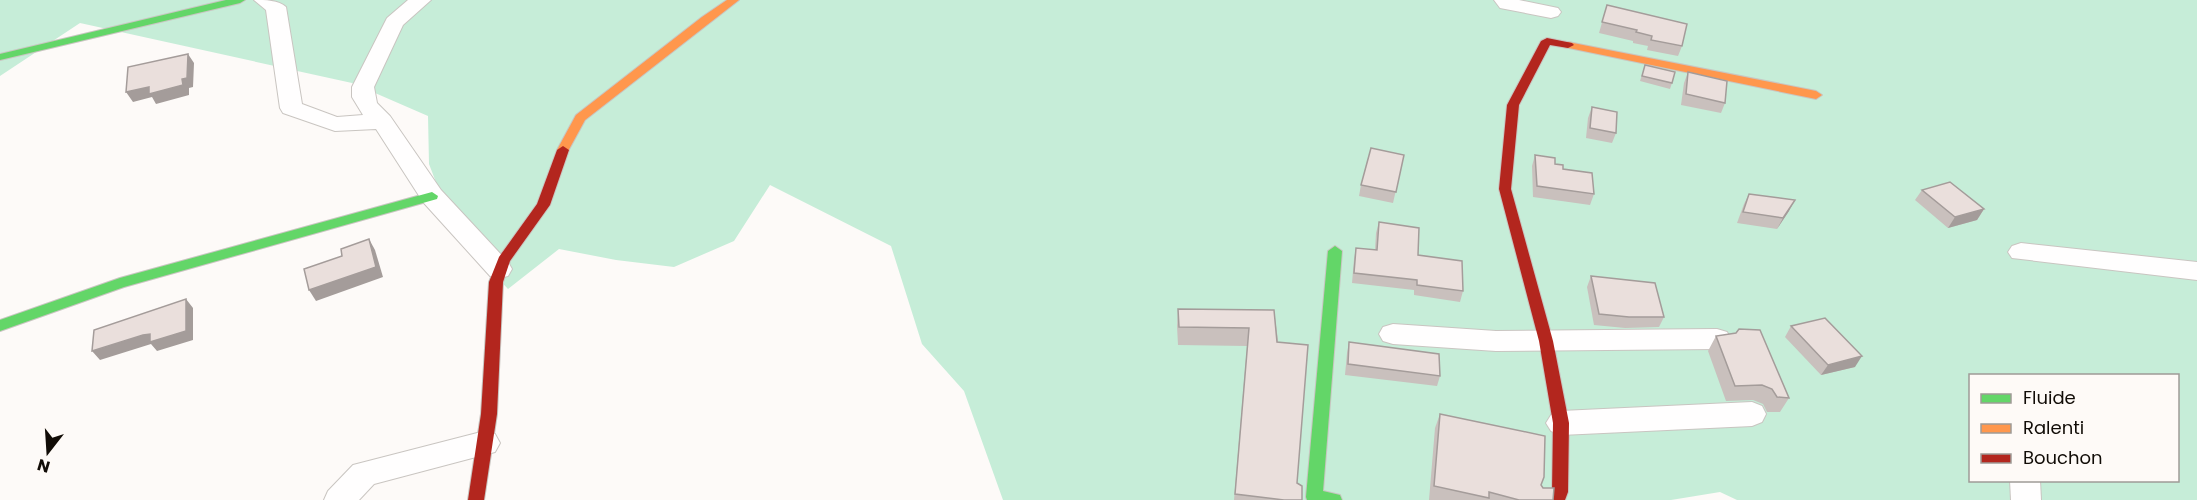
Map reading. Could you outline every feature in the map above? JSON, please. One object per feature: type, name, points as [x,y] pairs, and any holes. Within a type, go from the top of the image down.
[{"type":"street","points":[[0,57],[240,0]]},
{"type":"street","points":[[264,0],[276,7],[291,108],[335,124],[382,121]]},
{"type":"street","points":[[421,0],[394,22],[363,87],[363,97],[367,106],[382,121],[432,196],[499,269]]},
{"type":"street","points":[[476,500],[489,414],[496,282],[505,256],[537,215],[548,196],[563,144],[574,125],[706,19],[734,0]]},
{"type":"street","points":[[1504,0],[1507,4],[1556,6],[1547,41],[1513,105],[1505,189],[1546,341],[1561,423],[1567,497]]},
{"type":"street","points":[[1547,41],[1816,95]]},
{"type":"street","points":[[0,326],[120,283],[432,196]]},
{"type":"street","points":[[1334,500],[1314,497],[1335,251]]},
{"type":"street","points":[[2021,252],[2197,271]]},
{"type":"street","points":[[1393,334],[1496,341],[1717,339]]},
{"type":"street","points":[[1561,423],[1752,414]]},
{"type":"street","points":[[339,500],[364,474],[485,442]]},
{"type":"street","points":[[2025,482],[2026,500]]},
{"type":"green space","points":[[0,0],[2197,0],[2197,500],[1737,500],[1720,492],[1671,500],[1003,500],[964,391],[922,344],[891,246],[770,185],[734,241],[674,267],[616,260],[559,249],[508,289],[455,232],[429,164],[428,116],[352,83],[80,23],[0,76]]},
{"type":"building","points":[[1607,5],[1687,24],[1682,46],[1651,40],[1652,36],[1636,32],[1637,30],[1602,22]]},
{"type":"building","points":[[188,54],[187,78],[182,79],[183,85],[149,94],[149,87],[126,92],[128,67]]},
{"type":"building","points":[[1645,65],[1675,72],[1672,83],[1642,76]]},
{"type":"building","points":[[1688,72],[1727,81],[1725,103],[1686,94]]},
{"type":"building","points":[[1592,107],[1617,112],[1616,133],[1590,128]]},
{"type":"building","points":[[1371,148],[1404,155],[1396,192],[1361,185]]},
{"type":"building","points":[[1535,155],[1555,158],[1555,164],[1563,165],[1563,169],[1592,173],[1594,194],[1537,186]]},
{"type":"building","points":[[1950,182],[1984,209],[1955,217],[1922,190]]},
{"type":"building","points":[[1749,194],[1795,200],[1783,218],[1743,212]]},
{"type":"building","points":[[1379,222],[1419,228],[1418,255],[1462,261],[1463,291],[1417,285],[1417,280],[1354,273],[1356,248],[1377,250]]},
{"type":"building","points":[[369,239],[376,267],[309,290],[304,269],[342,256],[341,249]]},
{"type":"building","points":[[1591,276],[1655,283],[1664,317],[1599,314]]},
{"type":"building","points":[[186,299],[186,331],[150,342],[150,334],[143,335],[92,351],[94,330]]},
{"type":"building","points":[[1178,309],[1274,310],[1277,342],[1308,345],[1297,483],[1302,486],[1302,500],[1235,494],[1249,328],[1179,327]]},
{"type":"building","points":[[1825,318],[1862,356],[1828,365],[1791,326]]},
{"type":"building","points":[[1739,329],[1760,330],[1789,398],[1777,397],[1772,389],[1762,385],[1735,386],[1716,336],[1736,333]]},
{"type":"building","points":[[1349,342],[1439,354],[1440,376],[1348,364]]},
{"type":"building","points":[[1440,414],[1545,436],[1544,477],[1541,485],[1543,488],[1554,488],[1553,500],[1519,500],[1489,492],[1489,498],[1434,486]]},
{"type":"traffic: fast","points":[[0,57],[240,0]]},
{"type":"traffic: fast","points":[[0,326],[120,283],[432,196]]},
{"type":"traffic: fast","points":[[1334,500],[1314,497],[1335,251]]},
{"type":"traffic: slow","points":[[563,150],[580,118],[706,19],[734,0]]},
{"type":"traffic: slow","points":[[1568,45],[1816,95]]},
{"type":"traffic: jam","points":[[1557,500],[1560,492],[1561,423],[1546,341],[1505,189],[1513,105],[1547,41],[1568,45]]},
{"type":"traffic: jam","points":[[476,500],[489,414],[496,282],[504,260],[543,205],[563,150]]}]
